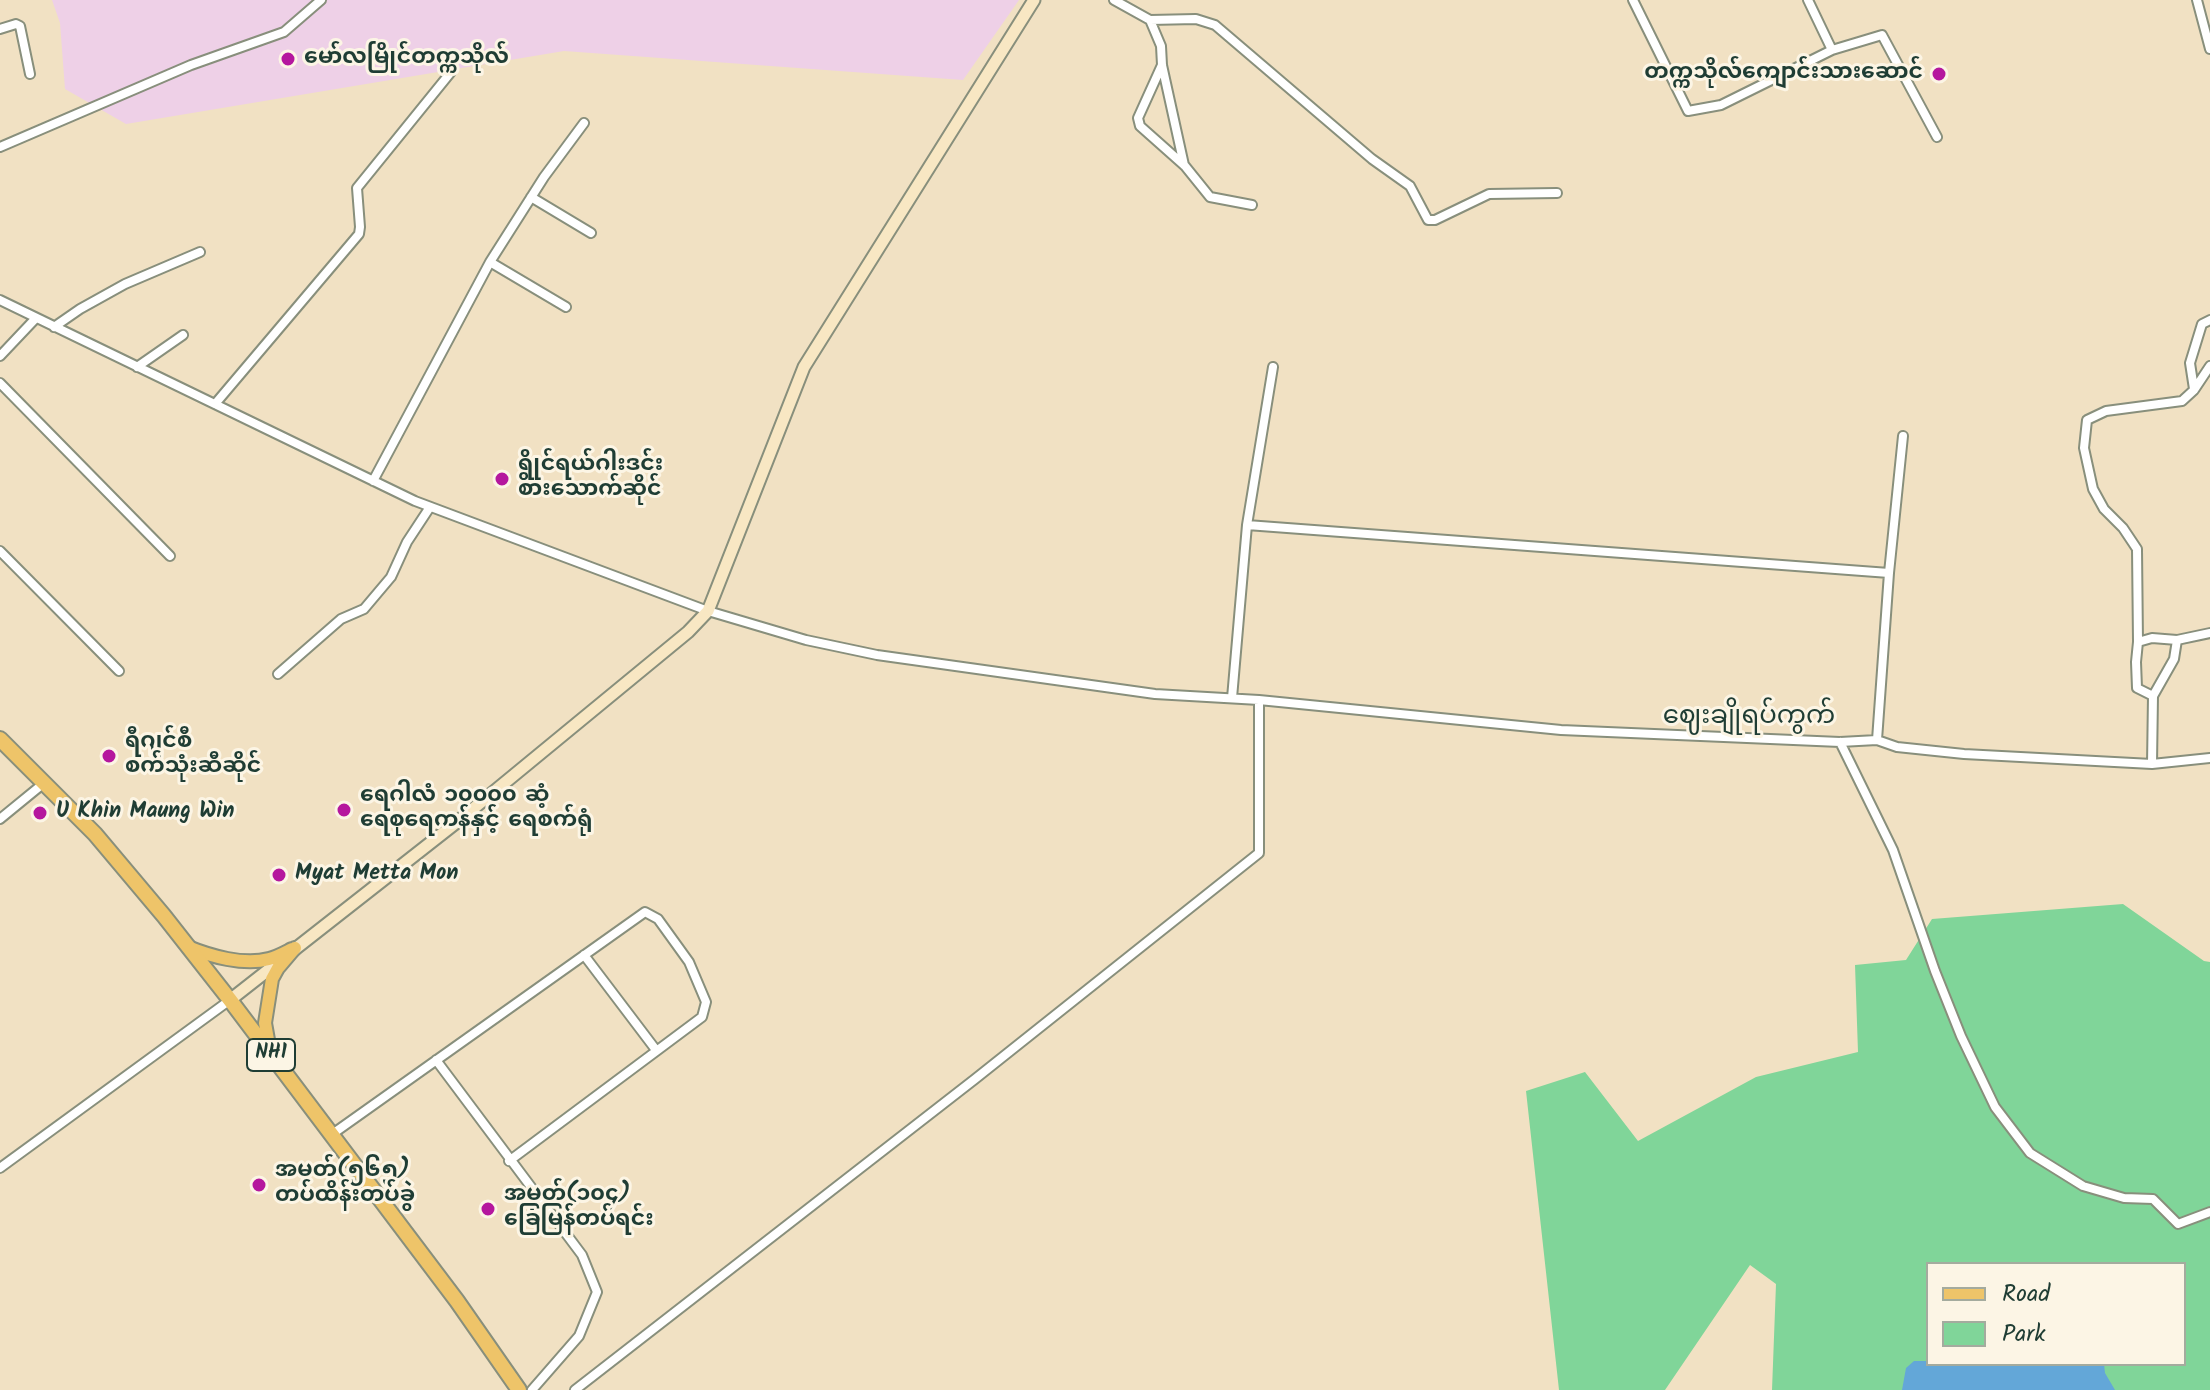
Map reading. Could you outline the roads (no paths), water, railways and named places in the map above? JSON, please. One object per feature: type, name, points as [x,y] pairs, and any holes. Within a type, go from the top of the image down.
[{"type":"highway","name":"NH1","points":[[0,739],[95,834],[188,947],[457,1301],[519,1390]]},
{"type":"main road","points":[[230,1000],[457,822],[688,632],[708,611],[804,367],[1034,0]]},
{"type":"main road","points":[[188,947],[222,958],[259,961],[295,948]]},
{"type":"main road","points":[[270,1055],[265,1023],[272,979],[295,948]]},
{"type":"street","points":[[0,147],[191,65],[284,32],[321,0]]},
{"type":"street","points":[[1114,0],[1150,20],[1196,19],[1215,25],[1372,159],[1410,186],[1428,220],[1435,220],[1489,194],[1557,193]]},
{"type":"street","points":[[1633,0],[1688,111],[1721,105],[1832,50],[1882,35],[1937,137]]},
{"type":"street","points":[[1808,0],[1832,50]]},
{"type":"street","points":[[2197,0],[2210,49]]},
{"type":"street","points":[[1150,20],[1161,46],[1162,65],[1185,166]]},
{"type":"street","points":[[0,29],[16,24],[20,26],[30,74]]},
{"type":"street","points":[[1162,65],[1138,122],[1185,166],[1210,197],[1252,205]]},
{"type":"street","points":[[215,404],[359,234],[357,188],[451,72]]},
{"type":"street","points":[[373,481],[490,262],[531,197],[584,123]]},
{"type":"street","points":[[531,197],[591,233]]},
{"type":"street","points":[[54,327],[125,284],[200,252]]},
{"type":"street","points":[[490,262],[566,307]]},
{"type":"street","points":[[0,300],[430,507],[708,611],[806,640],[877,655],[1155,694],[1259,700],[1561,730],[1840,742],[1877,740],[1897,747],[1964,754],[2152,764],[2210,758]]},
{"type":"street","points":[[0,356],[36,318]]},
{"type":"street","points":[[2194,390],[2190,363],[2202,324],[2210,320]]},
{"type":"street","points":[[137,367],[183,335]]},
{"type":"street","points":[[2153,696],[2137,688],[2137,549],[2123,528],[2104,509],[2093,489],[2084,448],[2087,420],[2106,411],[2182,401],[2194,390],[2210,366]]},
{"type":"street","points":[[1232,698],[1247,525],[1273,367]]},
{"type":"street","points":[[0,383],[170,556]]},
{"type":"street","points":[[1877,740],[1903,436]]},
{"type":"street","points":[[278,674],[341,619],[364,609],[391,577],[407,542],[430,507]]},
{"type":"street","points":[[1247,525],[1889,573]]},
{"type":"street","points":[[0,551],[119,671]]},
{"type":"street","points":[[2138,642],[2152,638],[2177,640],[2210,633]]},
{"type":"street","points":[[2152,764],[2153,696],[2174,659],[2177,640]]},
{"type":"street","points":[[575,1390],[1259,853],[1259,700]]},
{"type":"street","points":[[1840,742],[1893,850],[1961,1036],[1995,1107],[2030,1153],[2083,1186],[2124,1198],[2153,1199],[2178,1224],[2210,1212]]},
{"type":"street","points":[[0,819],[45,782]]},
{"type":"street","points":[[331,1135],[645,912],[658,919],[689,962],[706,1002],[702,1017],[509,1161]]},
{"type":"street","points":[[584,955],[656,1050]]},
{"type":"street","points":[[0,1168],[230,1000]]},
{"type":"street","points":[[436,1060],[582,1255],[597,1292],[579,1336],[532,1390]]},
{"type":"water","points":[[1914,1361],[1926,1361],[1926,1366],[2104,1366],[2115,1390],[1902,1390],[1906,1368]]},
{"type":"place","name":"မော်လမြိုင်တက္ကသိုလ်","points":[[288,59]]},
{"type":"place","name":"တက္ကသိုလ်ကျောင်းသားဆောင်","points":[[1939,74]]},
{"type":"place","name":"ရွိုင်ရယ်ဂါးဒင်း စားသောက်ဆိုင်","points":[[502,479]]},
{"type":"place","name":"ရီဂျင်စီ စက်သုံးဆီဆိုင်","points":[[109,756]]},
{"type":"place","name":"ရေဂါလံ ၁၀၀၀၀ ဆံ့ ရေစုရေကန်နှင့် ရေစက်ရုံ","points":[[344,810]]},
{"type":"place","name":"U Khin Maung Win","points":[[40,813]]},
{"type":"place","name":"Myat Metta Mon","points":[[279,875]]},
{"type":"place","name":"အမှတ်(၅၆၅) တပ်ထိန်းတပ်ခွဲ","points":[[259,1185]]},
{"type":"place","name":"အမှတ်(၁၀၄) ခြေမြန်တပ်ရင်း","points":[[488,1209]]},
{"type":"district","name":"ဈေးချိုရပ်ကွက်","points":[[1749,719]]}]
